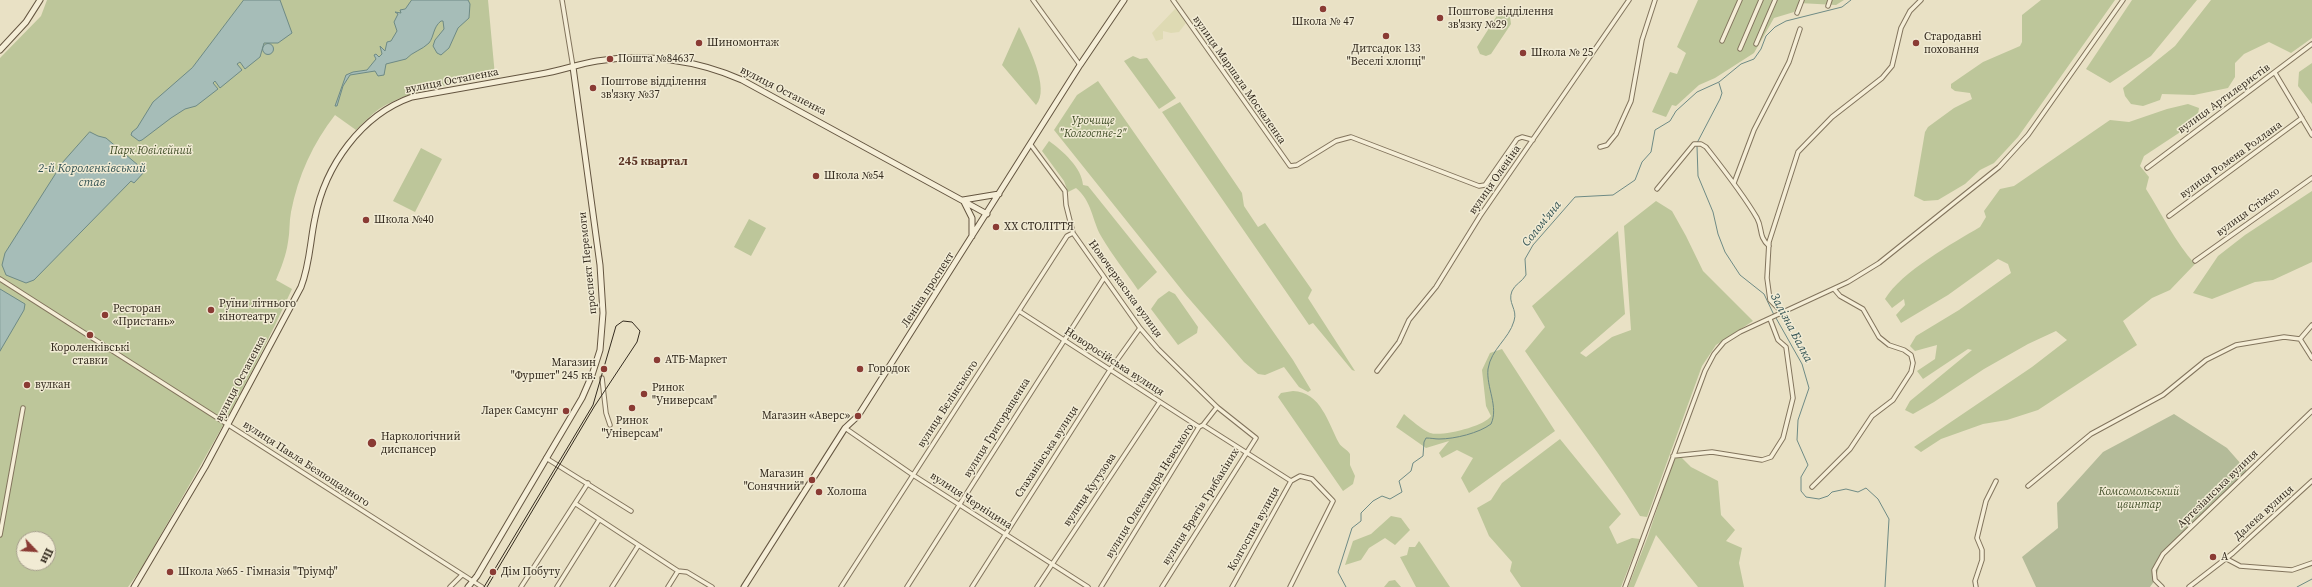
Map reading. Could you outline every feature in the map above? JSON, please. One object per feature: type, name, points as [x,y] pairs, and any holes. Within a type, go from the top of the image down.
[{"type":"main road","points":[[0,50],[29,18],[40,0]]},
{"type":"main road","name":"Леніна проспект","points":[[744,587],[845,428],[858,416],[1031,145],[1080,65],[1124,0]]},
{"type":"main road","name":"вулиця Остапенка","points":[[134,587],[229,425],[301,287],[307,266],[315,217],[322,192],[335,166],[358,133],[389,108],[412,97],[573,67],[596,61],[637,58],[674,60],[708,67],[753,86],[987,214]]},
{"type":"main road","name":"проспект Перемоги","points":[[468,587],[473,582],[589,382],[600,350],[603,324],[600,265],[573,67]]},
{"type":"main road","points":[[972,238],[972,218],[963,200],[999,194]]},
{"type":"street","name":"проспект Перемоги","points":[[562,0],[573,67]]},
{"type":"street","points":[[1033,0],[1080,65]]},
{"type":"street","name":"вулиця Маршала Москаленка","points":[[1173,0],[1283,158],[1293,167],[1336,141],[1351,137],[1479,186],[1485,185],[1517,139],[1522,137],[1533,140]]},
{"type":"street","name":"вулиця Оленіна","points":[[1377,370],[1399,342],[1409,320],[1436,287],[1480,216],[1629,0]]},
{"type":"street","points":[[1600,147],[1607,145],[1616,134],[1631,102],[1642,40],[1655,0]]},
{"type":"street","points":[[1722,41],[1740,0]]},
{"type":"street","points":[[1740,49],[1761,0]]},
{"type":"street","points":[[1756,44],[1775,0]]},
{"type":"street","points":[[1797,13],[1802,0]]},
{"type":"street","points":[[1828,6],[1830,0]]},
{"type":"street","points":[[1783,314],[1770,300],[1767,278],[1769,246],[1798,152],[1832,117],[1882,78],[1892,66],[1901,28],[1910,11],[1922,0]]},
{"type":"street","points":[[1625,587],[1702,377],[1714,354],[1732,337],[1771,318],[1783,314],[1879,263],[1999,167],[2036,123],[2123,0]]},
{"type":"street","points":[[1734,182],[1754,130],[1789,62],[1800,29]]},
{"type":"street","name":"вулиця Артилеристів","points":[[2147,168],[2312,44]]},
{"type":"street","points":[[2275,72],[2312,135]]},
{"type":"street","name":"вулиця Ромена Роллана","points":[[2169,216],[2302,118]]},
{"type":"street","points":[[1657,189],[1695,144],[1700,144],[1706,147],[1734,182],[1758,219],[1761,237],[1769,246]]},
{"type":"street","name":"Новочеркаська вулиця","points":[[1031,145],[1065,191],[1066,205],[1073,233],[1140,328],[1158,349],[1217,407],[1256,438]]},
{"type":"street","name":"вулиця Стіжко","points":[[2195,261],[2312,178]]},
{"type":"street","name":"вулиця Бєлінського","points":[[841,587],[1067,236],[1073,233]]},
{"type":"street","name":"вулиця Григоращенка","points":[[907,587],[1063,340],[1104,278]]},
{"type":"street","name":"вулиця Павла Безпощадного","points":[[0,279],[482,587]]},
{"type":"street","points":[[1812,486],[1850,449],[1872,416],[1897,395],[1911,372],[1913,363],[1911,355],[1904,350],[1889,345],[1879,337],[1863,309],[1840,296],[1834,288]]},
{"type":"street","name":"Новоросійська вулиця","points":[[1019,311],[1159,402],[1245,452],[1291,481]]},
{"type":"street","points":[[1673,456],[1712,452],[1762,460],[1771,457],[1777,449],[1788,421],[1793,398],[1786,347],[1778,340],[1771,318]]},
{"type":"street","points":[[2300,339],[2312,325]]},
{"type":"street","name":"Стаханівська вулиця","points":[[972,587],[1110,370],[1140,328]]},
{"type":"street","points":[[2028,486],[2091,434],[2163,396],[2206,360],[2236,345],[2284,337],[2300,339]]},
{"type":"street","points":[[2300,339],[2312,358]]},
{"type":"street","points":[[602,378],[606,414],[610,425]]},
{"type":"street","name":"вулиця Кутузова","points":[[1037,587],[1159,402]]},
{"type":"street","name":"вулиця Олександра Невського","points":[[1101,587],[1201,426],[1217,407]]},
{"type":"street","points":[[0,534],[23,408]]},
{"type":"street","name":"Артезіанська вулиця","points":[[2162,587],[2155,580],[2154,570],[2163,554],[2312,411]]},
{"type":"street","name":"вулиця Черніцина","points":[[845,428],[913,475],[1088,587]]},
{"type":"street","name":"вулиця Братів Грибакіних","points":[[1162,587],[1245,452],[1256,438]]},
{"type":"street","points":[[546,458],[631,511]]},
{"type":"street","points":[[1290,587],[1333,501],[1312,479],[1300,476],[1291,481]]},
{"type":"street","name":"Колгоспна вулиця","points":[[1232,587],[1291,481]]},
{"type":"street","points":[[1976,587],[1976,581],[1982,560],[1982,550],[1977,538],[1986,501],[1996,481]]},
{"type":"street","name":"Далека вулиця","points":[[2189,587],[2225,558],[2312,481]]},
{"type":"street","points":[[521,587],[576,504],[588,483]]},
{"type":"street","points":[[576,504],[678,571],[687,572],[712,587]]},
{"type":"street","points":[[557,587],[599,520]]},
{"type":"street","points":[[612,587],[638,546]]},
{"type":"street","points":[[2225,558],[2240,566],[2292,570],[2312,563]]},
{"type":"street","points":[[668,587],[678,571]]},
{"type":"street","points":[[450,587],[462,575]]},
{"type":"shaded area","points":[[1176,8],[1186,23],[1179,32],[1171,33],[1163,31],[1163,39],[1156,41],[1152,33]]},
{"type":"green space","name":"Парк Ювілейний","points":[[47,0],[488,0],[495,76],[420,91],[406,96],[379,109],[356,130],[335,115],[320,137],[307,160],[294,199],[286,252],[276,280],[292,289],[257,361],[220,431],[141,569],[128,587],[0,587],[0,58],[41,16]]},
{"type":"green space","points":[[1698,0],[1844,0],[1836,5],[1799,3],[1794,12],[1774,18],[1754,53],[1715,78],[1699,85],[1676,106],[1672,105],[1666,117],[1652,112],[1670,72],[1677,74],[1686,53],[1677,47]]},
{"type":"green space","points":[[2041,0],[2115,0],[2018,137],[1994,163],[1980,170],[1965,184],[1938,200],[1924,201],[1914,196],[1925,132],[1928,127],[1954,108],[1972,99],[1970,93],[1955,91],[1951,88],[1951,84],[1983,62],[2020,46],[2022,42],[2022,15]]},
{"type":"green space","points":[[2132,0],[2197,0],[2151,56],[2110,83],[2086,69]]},
{"type":"green space","points":[[2211,0],[2312,0],[2312,38],[2291,53],[2269,42],[2244,54],[2235,63],[2235,77],[2228,88],[2194,95],[2162,94],[2160,100],[2143,106],[2131,104],[2125,96],[2123,88],[2175,46]]},
{"type":"green space","points":[[1505,13],[1510,17],[1511,24],[1491,54],[1486,56],[1480,54],[1477,47],[1498,14]]},
{"type":"green space","points":[[1019,27],[1032,54],[1039,78],[1041,88],[1040,98],[1036,105],[1002,65]]},
{"type":"green space","points":[[1133,56],[1140,59],[1147,58],[1176,98],[1159,109],[1124,61]]},
{"type":"green space","points":[[2312,63],[2312,104],[2298,86],[2299,72]]},
{"type":"green space","name":"Урочище \"Колгоспне-2\"","points":[[1098,81],[1293,360],[1311,390],[1308,392],[1299,387],[1284,367],[1265,375],[1258,374],[1244,362],[1185,294],[1054,130],[1077,95]]},
{"type":"green space","points":[[1180,102],[1242,193],[1244,206],[1258,227],[1265,223],[1312,290],[1308,298],[1355,371],[1352,370],[1313,323],[1309,325],[1162,112]]},
{"type":"green space","points":[[2188,104],[2199,108],[2197,121],[2144,156],[2140,166],[2149,177],[2146,189],[2175,237],[2195,264],[2170,290],[2152,298],[2123,321],[2137,345],[2038,410],[2007,420],[1983,424],[1941,439],[1921,452],[1914,447],[2032,367],[2067,340],[2056,331],[2028,344],[1984,369],[1913,414],[1905,410],[1910,401],[1972,350],[1968,349],[1923,379],[1917,371],[1935,359],[1937,345],[1915,351],[1910,346],[1916,336],[1959,310],[2011,273],[2008,264],[1998,259],[1948,295],[1901,323],[1896,315],[1905,305],[1904,299],[1892,308],[1885,299],[1903,279],[1928,259],[1980,227],[1986,217],[1984,211],[2000,189],[2014,186],[2110,120],[2129,122],[2167,109]]},
{"type":"green space","name":"Урочище \"Колгоспне-2\"","points":[[1049,141],[1071,160],[1079,172],[1083,185],[1088,186],[1157,272],[1138,290],[1101,236],[1089,205],[1081,193],[1076,188],[1068,192],[1064,181],[1042,151]]},
{"type":"green space","points":[[421,148],[442,159],[415,212],[393,201]]},
{"type":"green space","points":[[2312,191],[2312,262],[2273,280],[2255,282],[2212,299],[2193,293],[2218,256],[2245,235]]},
{"type":"green space","points":[[1656,201],[1672,211],[1703,271],[1753,321],[1716,345],[1702,366],[1647,517],[1640,516],[1627,495],[1525,351],[1545,327],[1532,306],[1618,231],[1625,314],[1580,353],[1586,357],[1612,337],[1631,330],[1624,226]]},
{"type":"green space","points":[[749,219],[766,228],[751,256],[734,247]]},
{"type":"green space","points":[[1169,291],[1175,294],[1198,327],[1197,333],[1178,345],[1151,309],[1158,299]]},
{"type":"green space","points":[[1502,349],[1555,431],[1469,493],[1461,478],[1473,458],[1457,450],[1442,458],[1439,453],[1449,441],[1426,448],[1396,427],[1404,414],[1423,429],[1430,433],[1436,434],[1463,430],[1487,420],[1491,416],[1486,406],[1482,370],[1490,353]]},
{"type":"green space","points":[[1293,391],[1303,393],[1317,403],[1327,418],[1339,443],[1350,454],[1350,465],[1355,476],[1353,484],[1343,491],[1278,397],[1281,393]]},
{"type":"green space","name":"Комсомольський цвинтар","points":[[2174,414],[2227,448],[2249,473],[2163,554],[2155,580],[2150,587],[2036,587],[2022,557],[2058,528],[2057,503],[2103,452]]},
{"type":"green space","points":[[1560,439],[1621,514],[1609,527],[1617,544],[1632,538],[1640,539],[1621,587],[1521,587],[1510,571],[1512,562],[1489,536],[1477,508],[1491,500],[1502,483]]},
{"type":"green space","points":[[1674,458],[1682,458],[1691,467],[1718,481],[1721,515],[1735,530],[1726,541],[1742,548],[1739,563],[1744,587],[1698,587],[1656,535],[1634,587],[1628,587],[1648,536]]},
{"type":"green space","points":[[1391,516],[1401,518],[1410,530],[1395,545],[1385,538],[1369,548],[1361,560],[1345,565],[1353,541],[1371,534]]},
{"type":"green space","points":[[1419,541],[1450,587],[1416,587],[1400,557],[1407,555],[1409,547],[1415,547]]},
{"type":"green space","points":[[1395,580],[1401,587],[1384,587],[1389,581]]},
{"type":"water","points":[[244,0],[280,0],[292,33],[278,43],[264,43],[260,57],[245,69],[240,62],[237,64],[242,70],[220,88],[215,81],[213,83],[218,89],[196,106],[185,109],[142,140],[139,141],[131,135],[153,102],[192,68]]},
{"type":"water","points":[[412,0],[468,0],[470,4],[469,18],[458,28],[449,48],[441,55],[437,53],[433,46],[435,40],[444,29],[443,21],[438,23],[436,26],[429,43],[406,59],[386,64],[384,75],[378,76],[375,71],[350,75],[343,86],[337,106],[335,106],[346,75],[353,72],[367,70],[376,59],[374,55],[376,54],[379,57],[382,54],[380,46],[385,51],[387,42],[391,41],[397,31],[394,22],[398,14],[395,12],[401,13],[400,10],[405,9]]},
{"type":"water","points":[[268,43],[272,45],[274,49],[272,53],[268,55],[264,53],[262,49],[264,45]]},
{"type":"water","name":"2-й Короленківський став","points":[[90,132],[106,138],[145,171],[134,183],[131,181],[34,280],[26,283],[6,275],[2,265],[5,253],[63,162]]},
{"type":"water","points":[[0,289],[25,304],[24,310],[0,351]]},
{"type":"waterway","name":"Солом'яна","points":[[1346,587],[1338,572],[1352,528],[1361,521],[1361,513],[1373,501],[1382,496],[1390,499],[1402,492],[1399,481],[1411,471],[1413,463],[1423,456],[1424,442],[1426,438],[1445,439],[1459,437],[1473,433],[1491,424],[1494,411],[1488,369],[1496,350],[1512,327],[1515,317],[1511,303],[1512,291],[1526,275],[1525,259],[1533,245],[1575,197],[1613,195],[1635,180],[1642,162],[1651,152],[1655,130],[1670,121],[1676,111],[1697,92],[1719,82],[1741,64],[1754,59],[1761,49],[1766,36],[1775,27],[1786,21],[1842,7],[1851,0]]},
{"type":"waterway","name":"Залізна Балка","points":[[1697,143],[1720,99],[1722,93],[1719,83]]},
{"type":"waterway","name":"Залізна Балка","points":[[1697,146],[1698,176],[1713,212],[1718,234],[1725,252],[1740,275],[1764,294],[1774,315]]},
{"type":"waterway","name":"Залізна Балка","points":[[1776,318],[1802,364],[1809,388],[1798,420],[1797,440],[1808,465],[1801,477],[1801,491],[1806,497],[1819,499],[1828,496],[1832,492],[1846,489],[1858,492],[1866,488],[1878,499],[1889,519],[1885,587]]},
{"type":"waterway","points":[[2297,587],[2312,579]]},
{"type":"tram line","points":[[484,587],[593,405],[616,326],[623,321],[632,322],[640,331],[637,342],[594,407],[487,587]]},
{"type":"place","name":"Школа № 47","points":[[1323,9]]},
{"type":"place","name":"Поштове відділення зв'язку №29","points":[[1440,18]]},
{"type":"place","name":"Дитсадок 133 \"Веселі хлопці\"","points":[[1386,36]]},
{"type":"place","name":"Шиномонтаж","points":[[699,43]]},
{"type":"place","name":"Стародавні поховання","points":[[1916,43]]},
{"type":"place","name":"Школа № 25","points":[[1523,53]]},
{"type":"place","name":"Пошта №84637","points":[[610,59]]},
{"type":"place","name":"Поштове відділення зв'язку №37","points":[[593,88]]},
{"type":"place","name":"Школа №54","points":[[816,176]]},
{"type":"place","name":"Школа №40","points":[[366,220]]},
{"type":"place","name":"ХХ СТОЛІТТЯ","points":[[996,227]]},
{"type":"place","name":"Руїни літнього кінотеатру","points":[[211,310]]},
{"type":"place","name":"Ресторан «Пристань»","points":[[105,315]]},
{"type":"place","name":"Короленківські ставки","points":[[90,335]]},
{"type":"place","name":"АТБ-Маркет","points":[[657,360]]},
{"type":"place","name":"Магазин \"Фуршет\" 245 кв.","points":[[604,369]]},
{"type":"place","name":"Городок","points":[[860,369]]},
{"type":"place","name":"вулкан","points":[[27,385]]},
{"type":"place","name":"Ринок \"Универсам\"","points":[[644,394]]},
{"type":"place","name":"Ринок \"Універсам\"","points":[[632,408]]},
{"type":"place","name":"Ларек Самсунг","points":[[566,411]]},
{"type":"place","name":"Магазин «Аверс»","points":[[858,416]]},
{"type":"place","name":"Наркологічний диспансер","points":[[372,443]]},
{"type":"place","name":"Магазин \"Сонячний\"","points":[[812,480]]},
{"type":"place","name":"Холоша","points":[[819,492]]},
{"type":"place","name":"А","points":[[2213,557]]},
{"type":"place","name":"Школа №65 - Гімназія \"Тріумф\"","points":[[170,572]]},
{"type":"place","name":"Дім Побуту","points":[[493,572]]},
{"type":"district","name":"245 квартал","points":[[653,162]]}]
